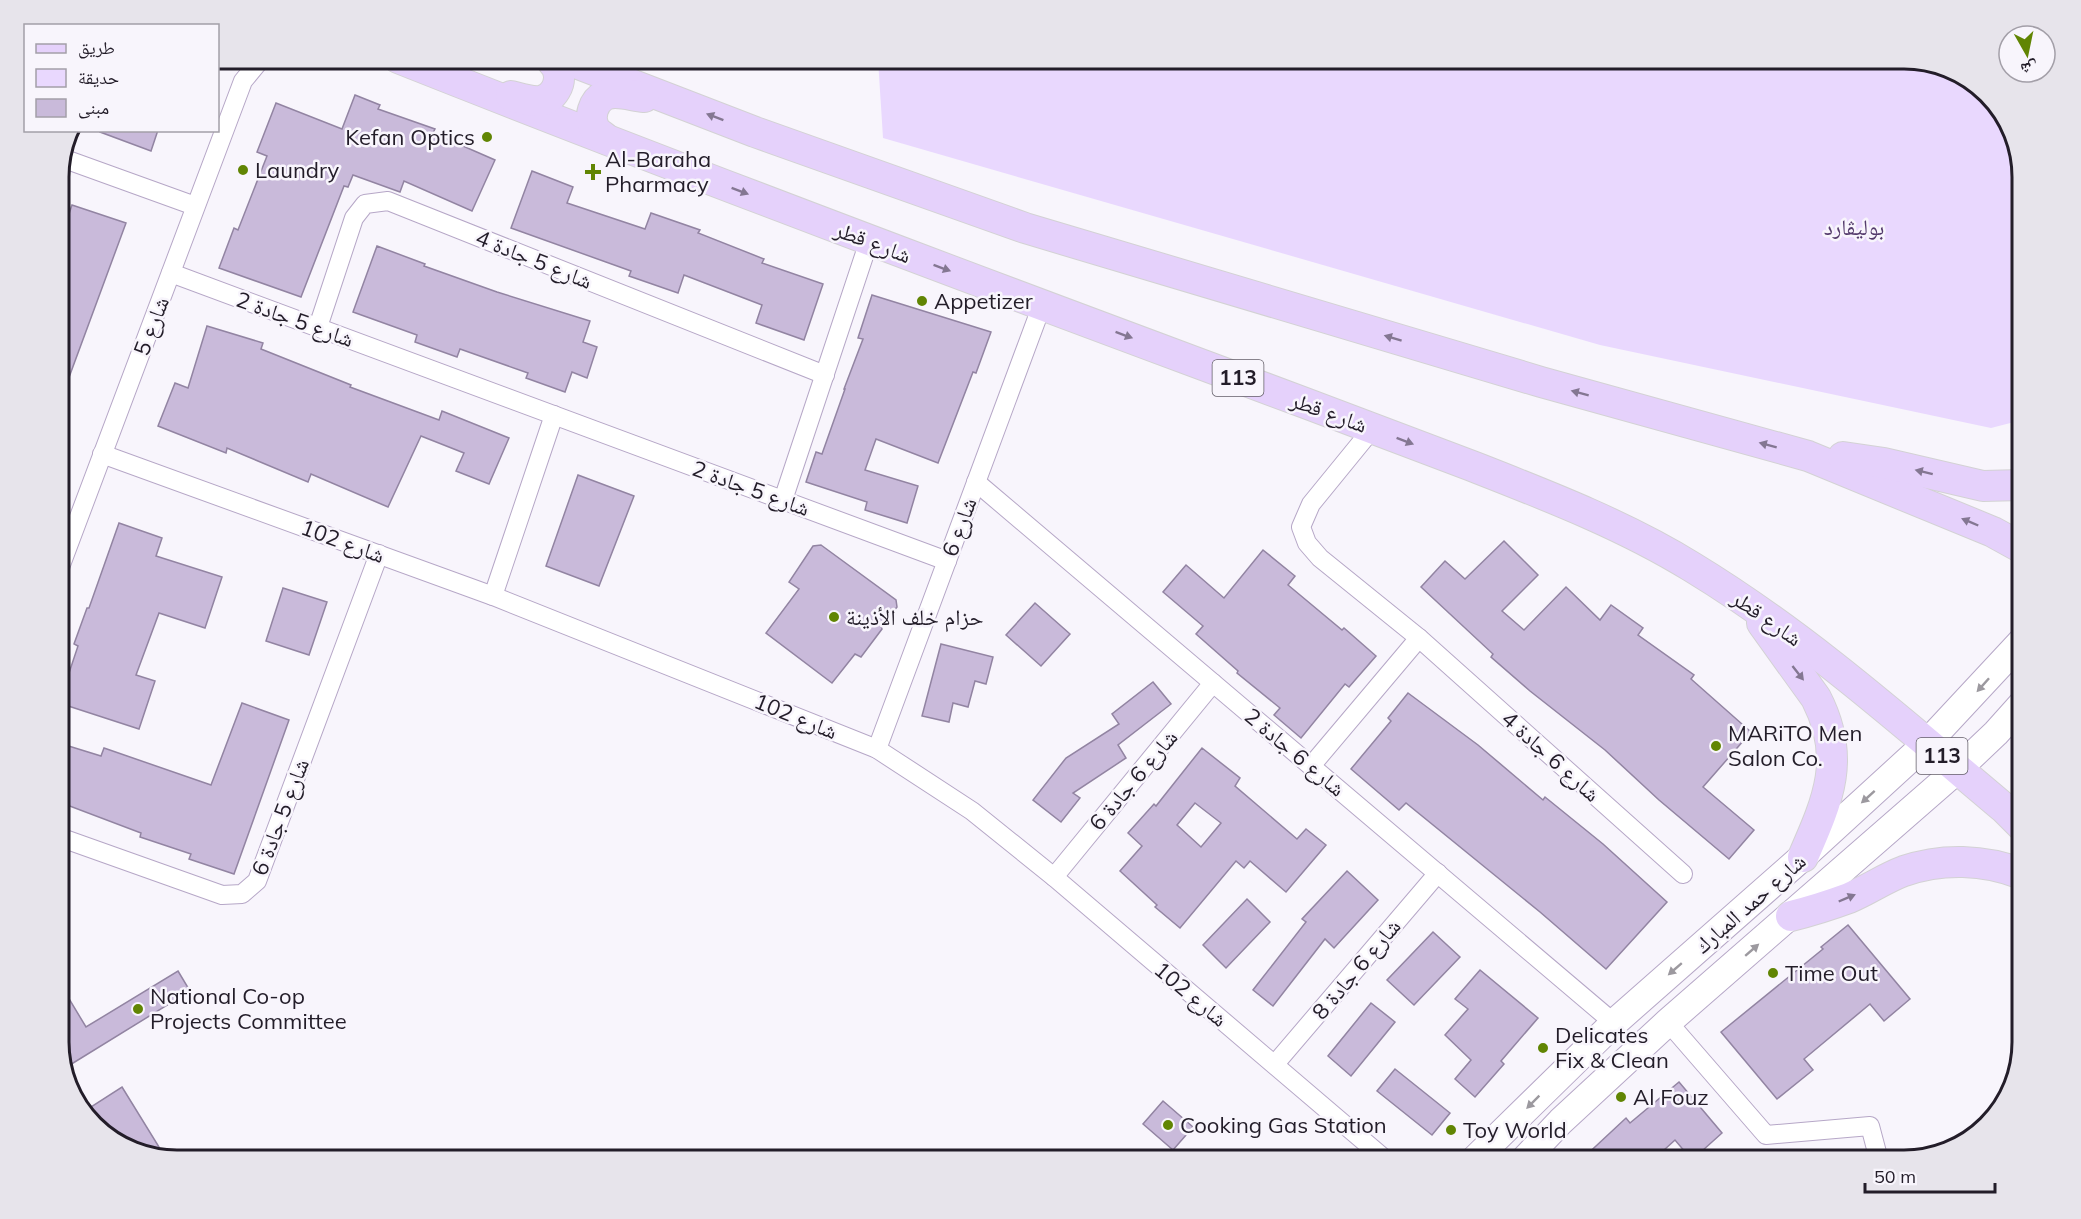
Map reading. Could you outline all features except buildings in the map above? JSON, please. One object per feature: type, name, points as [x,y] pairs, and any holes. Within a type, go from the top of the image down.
[{"type":"main road","name":"شارع قطر","points":[[426,69],[869,241],[1373,428],[1512,482],[1602,521],[1695,568],[1753,608],[1865,691],[2012,817]]},
{"type":"main road","points":[[458,82],[538,102],[554,93],[559,83],[558,69]]},
{"type":"main road","points":[[591,69],[755,132],[1024,228],[1540,382],[1808,456],[1993,532],[2012,542]]},
{"type":"main road","points":[[606,139],[594,128],[591,115],[595,104],[605,95],[618,93],[676,102]]},
{"type":"main road","points":[[1808,456],[1859,459],[1983,486],[2012,485]]},
{"type":"main road","points":[[1753,608],[1816,698],[1823,711],[1831,738],[1833,766],[1829,794],[1803,856]]},
{"type":"main road","name":"شارع حمد المبارك","points":[[1485,1150],[1614,1023],[1928,743],[2012,652]]},
{"type":"main road","name":"شارع حمد المبارك","points":[[1534,1150],[1561,1121],[1668,1022],[1958,769],[2012,715]]},
{"type":"main road","points":[[1791,916],[1832,904],[1903,872],[1939,863],[1976,862],[2012,871]]},
{"type":"street","name":"شارع 5","points":[[242,69],[243,81]]},
{"type":"street","name":"شارع 5","points":[[69,528],[102,454],[243,81],[253,69]]},
{"type":"street","points":[[70,161],[195,206]]},
{"type":"street","name":"شارع 5 جادة 4","points":[[318,327],[354,218],[365,204],[388,201],[825,375]]},
{"type":"street","points":[[783,500],[869,241]]},
{"type":"street","name":"شارع 5 جادة 2","points":[[171,273],[947,561]]},
{"type":"street","name":"شارع 6","points":[[877,748],[1042,305]]},
{"type":"street","points":[[493,596],[554,415]]},
{"type":"street","name":"شارع 6 جادة 4","points":[[1373,428],[1311,504],[1301,527],[1307,543],[1320,558],[1419,638],[1683,874]]},
{"type":"street","name":"شارع 102","points":[[102,454],[493,596],[877,748],[972,811],[1054,877],[1373,1150]]},
{"type":"street","name":"شارع 6 جادة 2","points":[[976,482],[1614,1023]]},
{"type":"street","name":"شارع 5 جادة 6","points":[[69,841],[222,895],[242,894],[257,881],[379,554]]},
{"type":"street","points":[[1311,766],[1419,638]]},
{"type":"street","name":"شارع 6 جادة 6","points":[[1054,877],[1213,683]]},
{"type":"street","name":"شارع 6 جادة 8","points":[[1275,1064],[1437,873]]},
{"type":"street","points":[[1668,1022],[1766,1135],[1870,1126],[1876,1150]]},
{"type":"green space","name":"بوليڤارد","points":[[879,69],[1904,69],[1932,73],[1958,83],[1970,91],[1990,111],[2001,129],[2010,156],[2012,170],[2012,423],[1991,428],[1600,345],[883,138]]},
{"type":"place","name":"Kefan Optics","points":[[487,137]]},
{"type":"place","name":"Laundry","points":[[243,170]]},
{"type":"place","name":"Al-Baraha Pharmacy","points":[[593,172]]},
{"type":"place","name":"Appetizer","points":[[922,301]]},
{"type":"place","name":"حزام خلف الأذينة","points":[[834,617]]},
{"type":"place","name":"MARiTO Men Salon Co.","points":[[1716,746]]},
{"type":"place","name":"Time Out","points":[[1773,973]]},
{"type":"place","name":"National Co-op Projects Committee","points":[[138,1009]]},
{"type":"place","name":"Delicates Fix & Clean","points":[[1543,1048]]},
{"type":"place","name":"Al Fouz","points":[[1621,1097]]},
{"type":"place","name":"Cooking Gas Station","points":[[1168,1125]]},
{"type":"place","name":"Toy World","points":[[1451,1130]]}]
